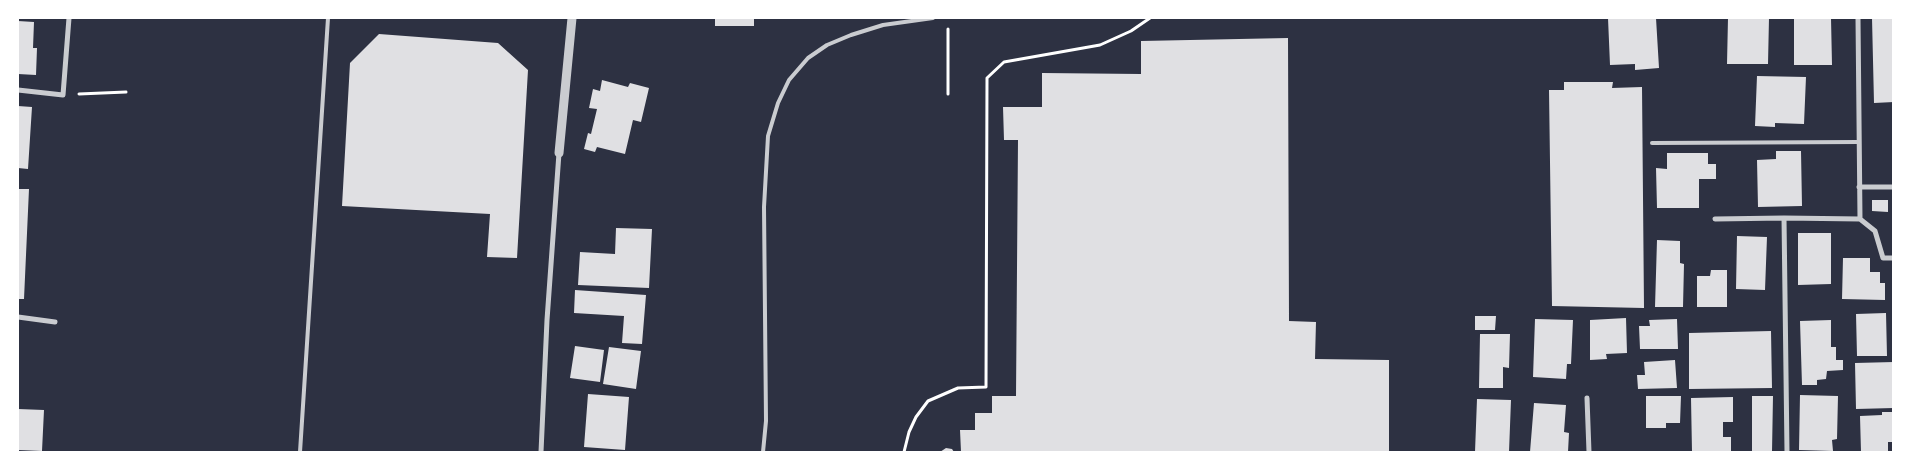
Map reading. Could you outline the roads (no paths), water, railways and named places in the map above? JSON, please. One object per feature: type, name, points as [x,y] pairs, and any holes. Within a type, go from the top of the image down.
[{"type":"street","points":[[18,90],[63,95],[69,18]]},
{"type":"street","points":[[541,452],[547,320],[559,153],[572,18]]},
{"type":"street","points":[[1858,18],[1860,219]]},
{"type":"street","points":[[1859,187],[1894,187]]},
{"type":"street","points":[[1784,218],[1787,452]]},
{"type":"street","points":[[1715,219],[1860,219],[1875,231],[1883,258],[1894,258]]},
{"type":"street","points":[[18,317],[55,322]]},
{"type":"street","points":[[1587,398],[1589,452]]},
{"type":"lane","points":[[300,452],[328,18]]},
{"type":"lane","points":[[764,452],[766,421],[764,208],[768,136],[778,104],[789,80],[808,58],[827,46],[851,35],[883,25],[933,18]]},
{"type":"lane","points":[[1652,143],[1859,142]]}]
